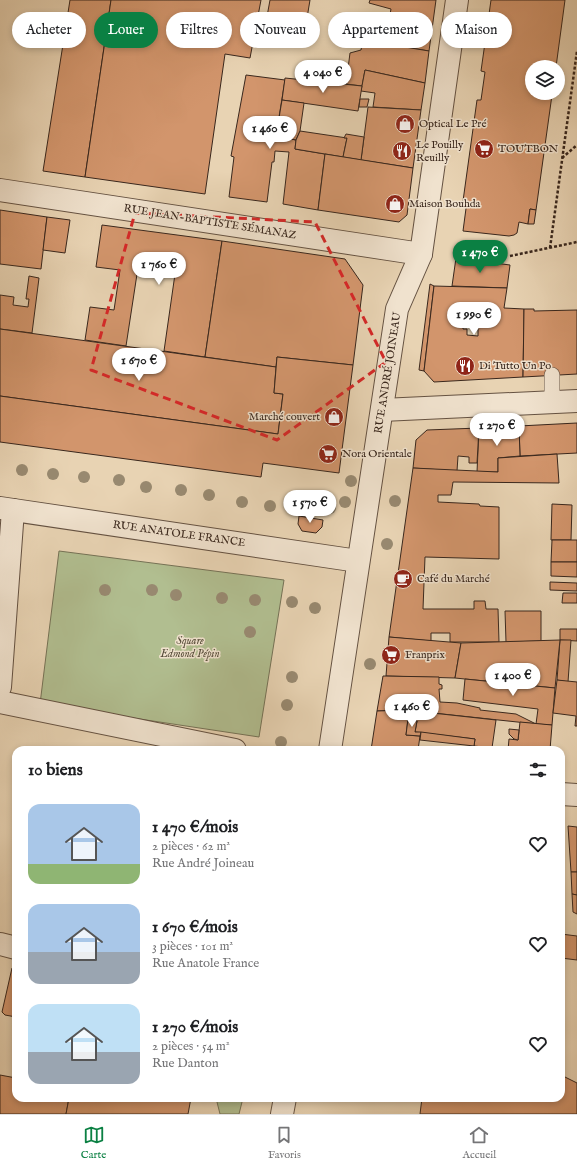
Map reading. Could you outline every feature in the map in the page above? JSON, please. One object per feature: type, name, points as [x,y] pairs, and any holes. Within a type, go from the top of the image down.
[{"type":"street","name":"RUE ANDRÉ JOINEAU","points":[[331,746],[397,309],[421,254],[457,0]]},
{"type":"street","name":"RUE JEAN-BAPTISTE SÉMANAZ","points":[[0,190],[421,254]]},
{"type":"street","points":[[382,410],[577,401]]},
{"type":"street","points":[[0,687],[6,509]]},
{"type":"street","name":"RUE ANATOLE FRANCE","points":[[6,509],[358,561]]},
{"type":"street","points":[[0,702],[215,746]]},
{"type":"street","points":[[565,794],[577,795]]},
{"type":"street","points":[[0,944],[12,947]]},
{"type":"street","points":[[282,1114],[284,1102]]},
{"type":"lane","points":[[552,375],[552,402]]},
{"type":"path","points":[[550,248],[577,51]]},
{"type":"path","points":[[562,159],[577,145]]},
{"type":"path","points":[[510,256],[577,242]]},
{"type":"highlighted area","points":[[135,213],[315,222],[386,362],[277,440],[91,370]]},
{"type":"green space","name":"Square Edmond Pépin","points":[[59,551],[284,580],[259,737],[40,704]]},
{"type":"green space","points":[[217,1102],[242,1102],[239,1114],[220,1114]]},
{"type":"building","points":[[70,0],[111,0],[109,12],[94,12],[94,48],[104,48],[85,177],[43,171],[62,48],[86,48],[86,12],[68,12]]},
{"type":"building","points":[[111,0],[261,0],[259,12],[240,12],[240,48],[252,48],[250,58],[225,54],[205,194],[85,177],[104,48],[158,48],[158,12],[109,12]]},
{"type":"building","points":[[270,0],[310,0],[308,12],[268,12]]},
{"type":"building","points":[[370,0],[436,0],[433,22],[433,12],[390,12],[391,9],[369,3]]},
{"type":"building","points":[[491,0],[565,0],[557,60],[525,60],[525,100],[551,100],[536,210],[530,209],[528,224],[519,222],[517,233],[509,236],[463,231],[467,201],[463,201],[477,100],[481,100],[485,72],[481,71],[484,48],[512,48],[512,12],[489,12]]},
{"type":"building","points":[[361,48],[411,48],[429,51],[425,83],[365,70],[362,86],[346,84],[350,53],[361,50]]},
{"type":"building","points":[[411,48],[429,48],[429,51]]},
{"type":"building","points":[[365,70],[425,83],[421,110],[373,107],[375,93],[361,91]]},
{"type":"building","points":[[246,75],[285,80],[276,136],[296,140],[295,149],[325,154],[318,210],[283,204],[289,152],[275,151],[274,162],[272,162],[267,202],[229,197],[234,157],[231,156]]},
{"type":"building","points":[[285,78],[362,86],[358,111],[282,100]]},
{"type":"building","points":[[360,99],[369,99],[367,107],[359,107]]},
{"type":"building","points":[[282,100],[304,103],[300,131],[296,140],[276,136]]},
{"type":"building","points":[[368,107],[421,110],[413,168],[361,160]]},
{"type":"building","points":[[300,131],[347,138],[343,157],[295,149],[296,140]]},
{"type":"building","points":[[346,134],[364,137],[361,160],[343,157],[347,138],[344,138]]},
{"type":"building","points":[[325,154],[413,168],[407,215],[399,222],[318,210]]},
{"type":"building","points":[[530,209],[536,210],[534,224],[528,224]]},
{"type":"building","points":[[0,210],[47,217],[41,269],[0,264]]},
{"type":"building","points":[[47,217],[70,220],[65,253],[43,250]]},
{"type":"building","points":[[102,225],[222,241],[205,357],[164,351],[176,267],[139,261],[126,346],[85,340],[90,307],[114,310],[120,270],[96,267]]},
{"type":"building","points":[[222,241],[345,259],[363,285],[353,365],[277,357],[276,367],[205,357]]},
{"type":"building","points":[[456,258],[510,265],[507,288],[452,286]]},
{"type":"building","points":[[29,276],[39,278],[32,333],[0,329],[0,295],[14,297],[13,305],[28,307],[29,299],[26,299]]},
{"type":"building","points":[[430,284],[434,286],[424,371],[419,370]]},
{"type":"building","points":[[434,286],[507,288],[504,308],[524,309],[523,377],[434,382],[424,371]],"holes":[[[463,309],[478,309],[478,336],[467,335],[467,329],[463,329]]]},
{"type":"building","points":[[524,309],[534,309],[534,311],[577,310],[577,374],[523,377]]},
{"type":"building","name":"Marché couvert","points":[[0,329],[276,367],[274,393],[283,394],[278,434],[0,396]]},
{"type":"building","points":[[277,357],[353,365],[339,473],[263,463],[261,477],[0,442],[0,396],[278,434],[283,394],[274,393]]},
{"type":"building","points":[[577,423],[577,453],[520,456],[519,426]]},
{"type":"building","points":[[519,426],[520,456],[498,458],[498,472],[477,472],[479,428]]},
{"type":"building","points":[[479,428],[477,463],[469,463],[469,457],[458,456],[457,471],[413,468],[416,440],[427,430]]},
{"type":"building","points":[[557,454],[559,483],[453,482],[451,495],[438,495],[438,502],[479,504],[480,506],[499,507],[499,559],[425,557],[423,609],[474,609],[474,601],[485,601],[486,609],[498,609],[499,642],[450,642],[450,633],[431,633],[431,641],[389,637],[413,468],[498,472],[498,458]]},
{"type":"building","points":[[552,504],[572,505],[571,540],[551,540]]},
{"type":"building","points":[[299,516],[323,520],[322,527],[316,533],[302,531],[298,524]]},
{"type":"building","points":[[552,540],[577,540],[577,562],[551,562]]},
{"type":"building","points":[[551,562],[577,562],[577,577],[551,576]]},
{"type":"building","points":[[550,582],[577,583],[577,591],[550,590]]},
{"type":"building","points":[[563,593],[577,593],[577,603],[562,603]]},
{"type":"building","points":[[505,611],[541,611],[541,641],[506,642]]},
{"type":"building","points":[[560,629],[577,629],[577,641],[560,640]]},
{"type":"building","points":[[389,637],[461,643],[455,678],[386,676]]},
{"type":"building","points":[[560,640],[571,640],[568,682],[557,680]]},
{"type":"building","points":[[560,640],[555,688],[455,678],[461,643]]},
{"type":"building","points":[[383,676],[439,677],[439,684],[442,685],[442,689],[439,689],[440,702],[457,703],[480,708],[480,710],[516,714],[536,724],[405,710],[377,711]]},
{"type":"building","points":[[465,679],[555,688],[552,725],[536,724],[538,709],[463,700]]},
{"type":"building","points":[[557,680],[577,682],[577,726],[575,726],[576,716],[553,713]]},
{"type":"building","points":[[405,710],[496,720],[492,746],[474,746],[475,739],[415,732],[417,721],[408,719],[406,735],[420,736],[419,746],[372,746],[377,711]]},
{"type":"building","points":[[408,719],[417,721],[415,732],[421,732],[420,736],[406,735]]},
{"type":"building","points":[[520,722],[552,725],[550,746],[508,746],[509,739],[518,740]]},
{"type":"building","points":[[509,729],[519,730],[518,740],[514,739],[509,734]]},
{"type":"building","points":[[421,732],[475,739],[474,746],[420,740]]},
{"type":"building","points":[[568,826],[577,827],[577,872],[571,872]]},
{"type":"building","points":[[571,872],[577,872],[577,895],[572,894]]},
{"type":"building","points":[[572,894],[577,895],[577,914],[573,912]]},
{"type":"building","points":[[565,934],[577,936],[577,960],[565,958]]},
{"type":"building","points":[[12,968],[12,1016],[5,1015],[2,1012]]},
{"type":"building","points":[[0,1075],[12,1077],[12,1102],[68,1102],[66,1114],[0,1114]]},
{"type":"building","points":[[565,1077],[577,1083],[577,1114],[420,1114],[422,1102],[565,1102]]},
{"type":"building","points":[[68,1102],[190,1102],[188,1114],[66,1114]]},
{"type":"place","name":"Optical Le Pré","points":[[405,124]]},
{"type":"place","name":"TOUTBON","points":[[484,149]]},
{"type":"place","name":"Le Pouilly Reuilly","points":[[402,151]]},
{"type":"place","name":"Maison Bouhda","points":[[395,204]]},
{"type":"place","name":"Di Tutto Un Po","points":[[465,366]]},
{"type":"place","name":"Marché couvert","points":[[334,417]]},
{"type":"place","name":"Nora Orientale","points":[[328,454]]},
{"type":"place","name":"Café du Marché","points":[[403,579]]},
{"type":"place","name":"Franprix","points":[[391,655]]}]
